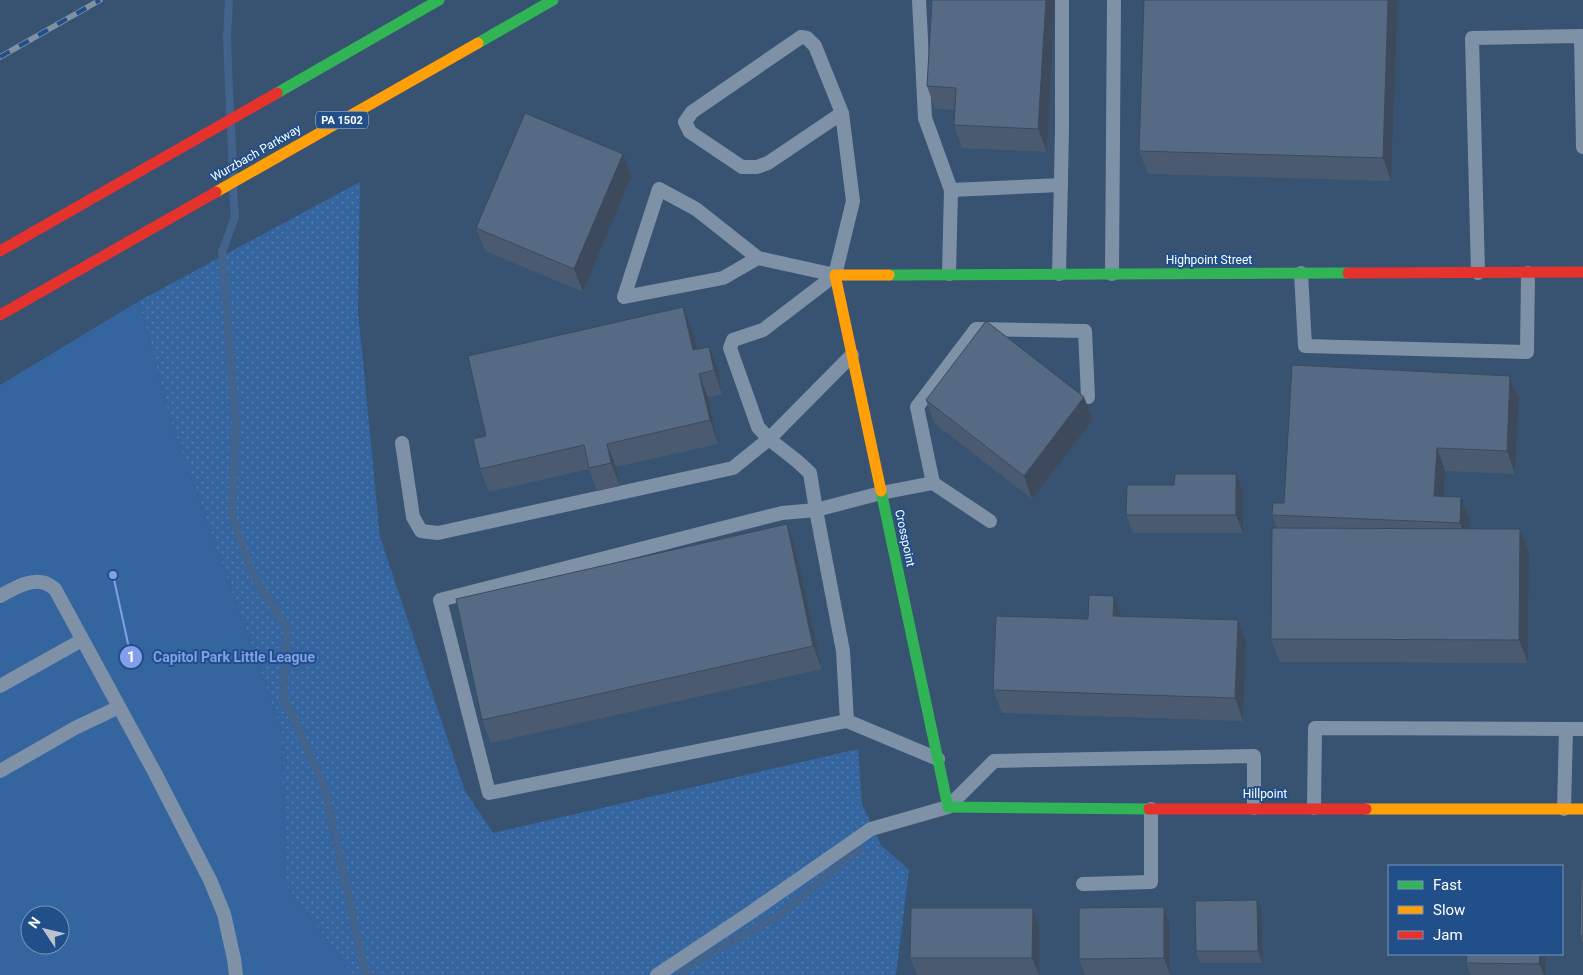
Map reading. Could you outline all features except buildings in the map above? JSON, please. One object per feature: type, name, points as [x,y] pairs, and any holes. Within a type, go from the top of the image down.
[{"type":"main road","points":[[0,251],[439,0]]},
{"type":"main road","name":"Wurzbach Parkway","points":[[0,316],[553,0]]},
{"type":"main road","name":"Highpoint Street","points":[[835,275],[1583,272]]},
{"type":"main road","name":"Crosspoint","points":[[835,275],[948,807]]},
{"type":"main road","name":"Hillpoint","points":[[948,807],[1151,810],[1254,808],[1583,809]]},
{"type":"lane","points":[[919,0],[925,118],[951,190],[949,274]]},
{"type":"lane","points":[[1059,274],[1062,0]]},
{"type":"lane","points":[[1112,274],[1114,0]]},
{"type":"lane","points":[[1478,273],[1472,38],[1580,36],[1583,147]]},
{"type":"lane","points":[[842,113],[768,163],[757,167],[742,167],[690,132],[685,122],[692,112],[800,37],[807,38],[814,46],[842,113],[853,201],[835,275],[763,330],[734,340],[730,348],[758,427],[769,440],[797,461],[810,474],[843,651],[847,721]]},
{"type":"lane","points":[[951,190],[1061,185]]},
{"type":"lane","points":[[758,258],[723,278],[624,297],[659,189],[696,209],[758,258],[835,275]]},
{"type":"lane","points":[[1301,273],[1305,346],[1527,352],[1528,273]]},
{"type":"lane","points":[[990,521],[933,483],[917,407],[976,329],[1086,331],[1088,397]]},
{"type":"lane","points":[[402,443],[414,517],[421,531],[438,533],[733,468],[769,440],[852,355]]},
{"type":"lane","points":[[933,483],[881,493],[816,510],[782,513],[440,600],[489,792],[847,721],[938,759]]},
{"type":"lane","points":[[0,596],[13,588],[31,582],[45,583],[55,589],[210,880],[224,914],[236,975]]},
{"type":"lane","points":[[0,686],[82,640]]},
{"type":"lane","points":[[0,771],[75,728],[119,707]]},
{"type":"lane","points":[[1314,808],[1315,728],[1583,729]]},
{"type":"lane","points":[[1564,809],[1566,729]]},
{"type":"lane","points":[[657,975],[871,829],[948,807],[994,762],[1254,756],[1254,808]]},
{"type":"lane","points":[[1083,884],[1152,882],[1151,810]]},
{"type":"shaded area","points":[[360,182],[358,311],[380,537],[465,791],[493,833],[858,749],[862,804],[881,845],[909,870],[896,975],[353,975],[285,884],[282,731],[170,418],[139,301]]},
{"type":"shaded area","points":[[139,301],[170,418],[282,731],[285,884],[353,975],[0,975],[0,385]]},
{"type":"waterway","points":[[229,0],[227,38],[230,113]]},
{"type":"waterway","points":[[231,124],[233,175]]},
{"type":"waterway","points":[[233,189],[235,217],[222,252],[236,423],[232,515],[252,574],[287,629],[283,695],[324,786],[365,972],[369,975]]},
{"type":"waterway","points":[[683,975],[684,969],[781,914],[860,848]]},
{"type":"railway","points":[[0,57],[100,0]]},
{"type":"traffic: fast","points":[[277,93],[439,0]]},
{"type":"traffic: fast","points":[[478,43],[553,0]]},
{"type":"traffic: fast","points":[[889,275],[1348,273]]},
{"type":"traffic: fast","points":[[881,491],[948,807],[1149,809]]},
{"type":"traffic: slow","points":[[216,192],[478,43]]},
{"type":"traffic: slow","points":[[881,491],[835,275],[889,275]]},
{"type":"traffic: slow","points":[[1366,809],[1583,809]]},
{"type":"traffic: jam","points":[[0,251],[277,93]]},
{"type":"traffic: jam","points":[[0,315],[216,192]]},
{"type":"traffic: jam","points":[[1348,273],[1583,272]]},
{"type":"traffic: jam","points":[[1149,809],[1366,809]]},
{"type":"place","name":"Capitol Park Little League","points":[[113,575]]}]
